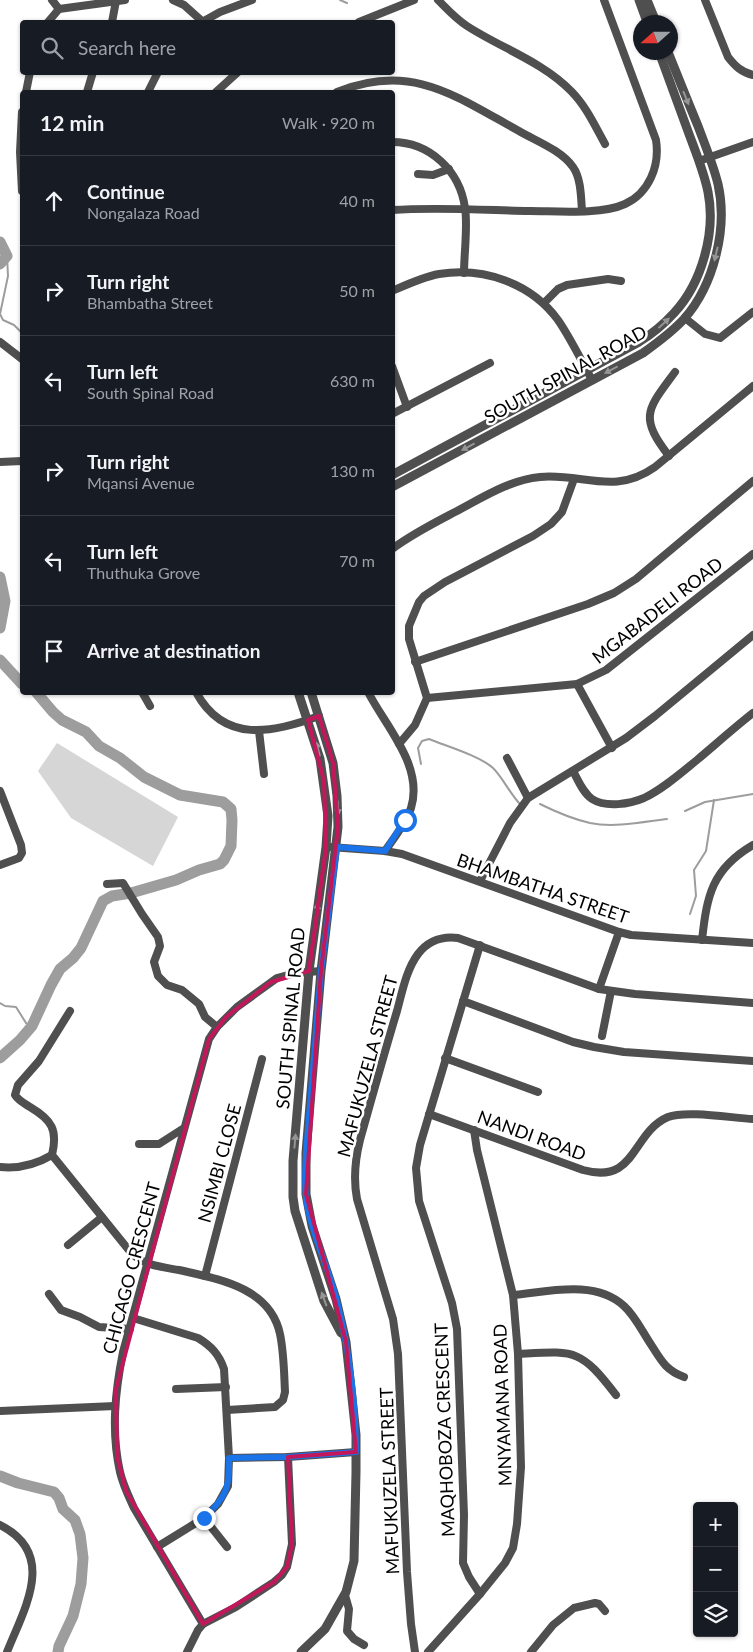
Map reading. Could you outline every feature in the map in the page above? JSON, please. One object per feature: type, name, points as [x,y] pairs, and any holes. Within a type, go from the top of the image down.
[{"type":"street","points":[[52,0],[59,9]]},
{"type":"street","points":[[50,20],[59,9],[125,0]]},
{"type":"street","points":[[173,0],[184,5],[200,20]]},
{"type":"street","points":[[206,20],[220,12],[252,0]]},
{"type":"street","points":[[364,20],[414,0]]},
{"type":"street","points":[[438,0],[451,14],[467,26],[535,64],[568,88],[584,108],[605,144]]},
{"type":"street","points":[[395,210],[582,211],[608,209],[624,205],[644,189],[650,180],[657,161],[657,150],[652,127],[604,0]]},
{"type":"street","points":[[639,0],[645,15]]},
{"type":"street","points":[[646,0],[653,15]]},
{"type":"street","points":[[704,0],[728,57],[742,72],[753,75]]},
{"type":"street","points":[[112,20],[116,1]]},
{"type":"street","name":"SOUTH SPINAL ROAD","points":[[395,473],[587,371],[651,334],[675,312],[688,294],[701,264],[709,229],[710,211],[708,194],[699,162],[662,60]]},
{"type":"street","name":"SOUTH SPINAL ROAD","points":[[395,485],[642,353],[665,336],[684,318],[712,271],[721,220],[718,184],[710,158],[671,60]]},
{"type":"street","points":[[26,90],[29,75]]},
{"type":"street","points":[[87,90],[92,75]]},
{"type":"street","points":[[149,90],[156,75]]},
{"type":"street","points":[[218,90],[235,75]]},
{"type":"street","points":[[344,90],[371,81],[401,80],[429,86],[452,95],[553,150],[570,163],[577,174],[582,211]]},
{"type":"street","points":[[395,142],[411,144],[427,150],[449,169],[458,182],[466,209],[464,273]]},
{"type":"street","points":[[699,162],[753,142]]},
{"type":"street","points":[[418,174],[433,175],[449,169]]},
{"type":"street","points":[[395,290],[430,276],[464,273],[490,276],[511,282],[544,303],[563,327],[592,380]]},
{"type":"street","points":[[544,303],[562,286],[608,278],[621,281]]},
{"type":"street","points":[[684,318],[705,334],[720,338],[753,312]]},
{"type":"street","points":[[0,342],[20,357]]},
{"type":"street","points":[[395,412],[490,363]]},
{"type":"street","points":[[669,456],[653,433],[649,415],[654,402],[675,372]]},
{"type":"street","points":[[395,374],[407,406]]},
{"type":"street","points":[[395,547],[434,523],[516,482],[541,477],[609,482],[626,481],[648,472],[753,386]]},
{"type":"street","points":[[0,462],[20,461]]},
{"type":"street","points":[[399,744],[415,724],[427,698],[409,638],[409,626],[419,602],[424,596],[445,582],[533,536],[551,524],[562,512],[574,479]]},
{"type":"street","points":[[415,662],[588,604],[614,593],[636,580],[753,481]]},
{"type":"street","name":"MGABADELI ROAD","points":[[427,698],[577,684],[606,670],[753,554]]},
{"type":"street","points":[[480,882],[510,823],[528,798],[612,748],[655,716],[753,635]]},
{"type":"street","points":[[577,684],[612,748]]},
{"type":"street","points":[[144,695],[150,706]]},
{"type":"street","points":[[198,695],[204,705],[218,719],[237,729],[259,731],[278,729],[318,716]]},
{"type":"street","name":"SOUTH SPINAL ROAD","points":[[299,695],[316,742],[324,781],[328,816],[326,847],[309,971],[293,1161],[293,1197],[295,1211],[324,1301],[346,1342]]},
{"type":"street","name":"SOUTH SPINAL ROAD","points":[[301,1652],[325,1629],[345,1595],[354,1560],[356,1452],[346,1342],[336,1299],[312,1226],[306,1194],[306,1153],[321,971],[338,827],[333,763],[312,695]]},
{"type":"street","points":[[370,695],[399,744],[408,766],[413,794],[410,810],[385,851]]},
{"type":"street","points":[[573,771],[585,792],[594,801],[607,804],[621,804],[638,800],[653,793],[673,779],[753,713]]},
{"type":"street","points":[[259,731],[264,774]]},
{"type":"street","points":[[507,758],[528,798]]},
{"type":"street","points":[[0,791],[21,845],[22,853],[19,858],[0,865]]},
{"type":"street","points":[[702,940],[708,899],[715,881],[735,857],[753,845]]},
{"type":"street","name":"BHAMBATHA STREET","points":[[326,847],[385,851],[409,856],[593,924],[631,935],[753,943]]},
{"type":"street","points":[[108,884],[124,883],[142,914],[156,932],[160,940],[154,962],[158,976],[167,985],[182,990],[199,1004],[205,1017],[217,1027]]},
{"type":"street","points":[[599,989],[619,932]]},
{"type":"street","name":"MAFUKUZELA STREET","points":[[415,1652],[407,1572],[396,1331],[357,1199],[354,1167],[390,1033],[413,962],[428,944],[443,938],[458,938],[599,989],[753,1002]]},
{"type":"street","name":"MAQHOBOZA CRESCENT","points":[[480,945],[445,1058],[417,1158],[417,1188],[421,1209],[455,1315],[464,1515],[462,1556],[464,1568],[480,1594]]},
{"type":"street","name":"CHICAGO CRESCENT","points":[[203,1624],[134,1508],[120,1473],[116,1446],[116,1389],[130,1329],[209,1040],[217,1027],[237,1007],[277,978],[288,974],[321,971]]},
{"type":"street","points":[[602,1036],[611,991]]},
{"type":"street","points":[[463,1001],[574,1042],[594,1047],[624,1052],[753,1061]]},
{"type":"street","points":[[70,1011],[39,1061],[16,1090],[18,1100],[34,1109],[52,1126],[55,1140],[52,1156],[132,1254],[148,1264],[236,1284],[249,1291],[269,1310],[276,1321],[280,1333],[285,1392],[283,1400],[276,1407],[227,1410]]},
{"type":"street","points":[[445,1058],[538,1092]]},
{"type":"street","name":"NSIMBI CLOSE","points":[[205,1276],[262,1059]]},
{"type":"street","name":"NANDI ROAD","points":[[430,1114],[583,1170],[607,1173],[620,1168],[654,1127],[670,1117],[689,1114],[753,1119]]},
{"type":"street","points":[[140,1144],[159,1144],[184,1128]]},
{"type":"street","name":"MNYAMANA ROAD","points":[[428,1652],[506,1563],[513,1548],[516,1535],[520,1467],[518,1354],[513,1295],[477,1150],[474,1130]]},
{"type":"street","points":[[0,1167],[10,1168],[31,1165],[52,1156]]},
{"type":"street","points":[[68,1245],[102,1217]]},
{"type":"street","points":[[513,1295],[582,1290],[609,1296],[625,1306],[668,1369],[684,1377]]},
{"type":"street","points":[[49,1294],[61,1310],[99,1327],[130,1329]]},
{"type":"street","points":[[133,1318],[198,1338],[208,1344],[221,1360],[226,1387],[229,1458],[228,1486],[218,1504],[204,1518],[157,1547]]},
{"type":"street","points":[[518,1354],[558,1352],[577,1356],[586,1360],[616,1395]]},
{"type":"street","points":[[176,1389],[226,1387]]},
{"type":"street","points":[[0,1411],[115,1406]]},
{"type":"street","points":[[229,1458],[288,1457],[356,1452]]},
{"type":"street","points":[[187,1652],[203,1624],[236,1607],[274,1582],[287,1567],[292,1544],[288,1457]]},
{"type":"street","points":[[204,1518],[227,1547]]},
{"type":"street","points":[[0,1525],[16,1537],[28,1551],[34,1570],[32,1586],[7,1652]]},
{"type":"street","points":[[345,1595],[349,1608],[348,1633],[364,1645]]},
{"type":"street","points":[[532,1652],[553,1625],[574,1608],[595,1603],[605,1611]]},
{"type":"highlighted area","points":[[319,716],[333,763],[338,827],[321,971],[306,1194],[346,1342],[356,1452],[288,1457],[292,1544],[287,1567],[274,1582],[203,1624],[126,1491],[117,1456],[116,1389],[209,1039],[226,1017],[271,982],[309,971],[326,847],[324,781],[308,720]]},
{"type":"shaded area","points":[[57,743],[178,817],[153,866],[71,818],[38,771]]},
{"type":"waterway","points":[[340,0],[347,3]]},
{"type":"waterway","points":[[0,242],[7,256],[0,264]]},
{"type":"waterway","points":[[7,256],[8,276],[0,314],[3,320],[14,325],[20,331]]},
{"type":"waterway","points":[[0,577],[5,601],[0,628]]},
{"type":"waterway","points":[[0,660],[20,682]]},
{"type":"waterway","points":[[0,1058],[32,1026],[60,969],[81,948],[103,901],[112,896],[131,893],[176,880],[199,870],[220,864],[231,846],[231,809],[223,802],[180,795],[144,777],[120,758],[99,746],[86,732],[62,720],[39,695]]},
{"type":"waterway","points":[[421,764],[418,748],[422,741],[429,739],[463,752],[480,759],[493,768],[519,803]]},
{"type":"waterway","points":[[685,811],[705,802],[753,794]]},
{"type":"waterway","points":[[690,914],[696,896],[694,870],[706,851],[714,800]]},
{"type":"waterway","points":[[540,804],[590,823],[609,825],[667,819]]},
{"type":"waterway","points":[[0,1003],[5,1006],[16,1007],[26,1023],[32,1026]]},
{"type":"waterway","points":[[0,1476],[18,1483],[54,1492],[59,1498],[63,1509],[75,1520],[80,1534],[83,1558],[81,1584],[73,1616],[58,1652]]},
{"type":"route","points":[[204,1518],[224,1496],[230,1478],[229,1458],[288,1457],[356,1452],[354,1411],[346,1342],[336,1299],[308,1209],[305,1177],[306,1153],[321,971],[337,847],[385,851],[405,820]]}]
